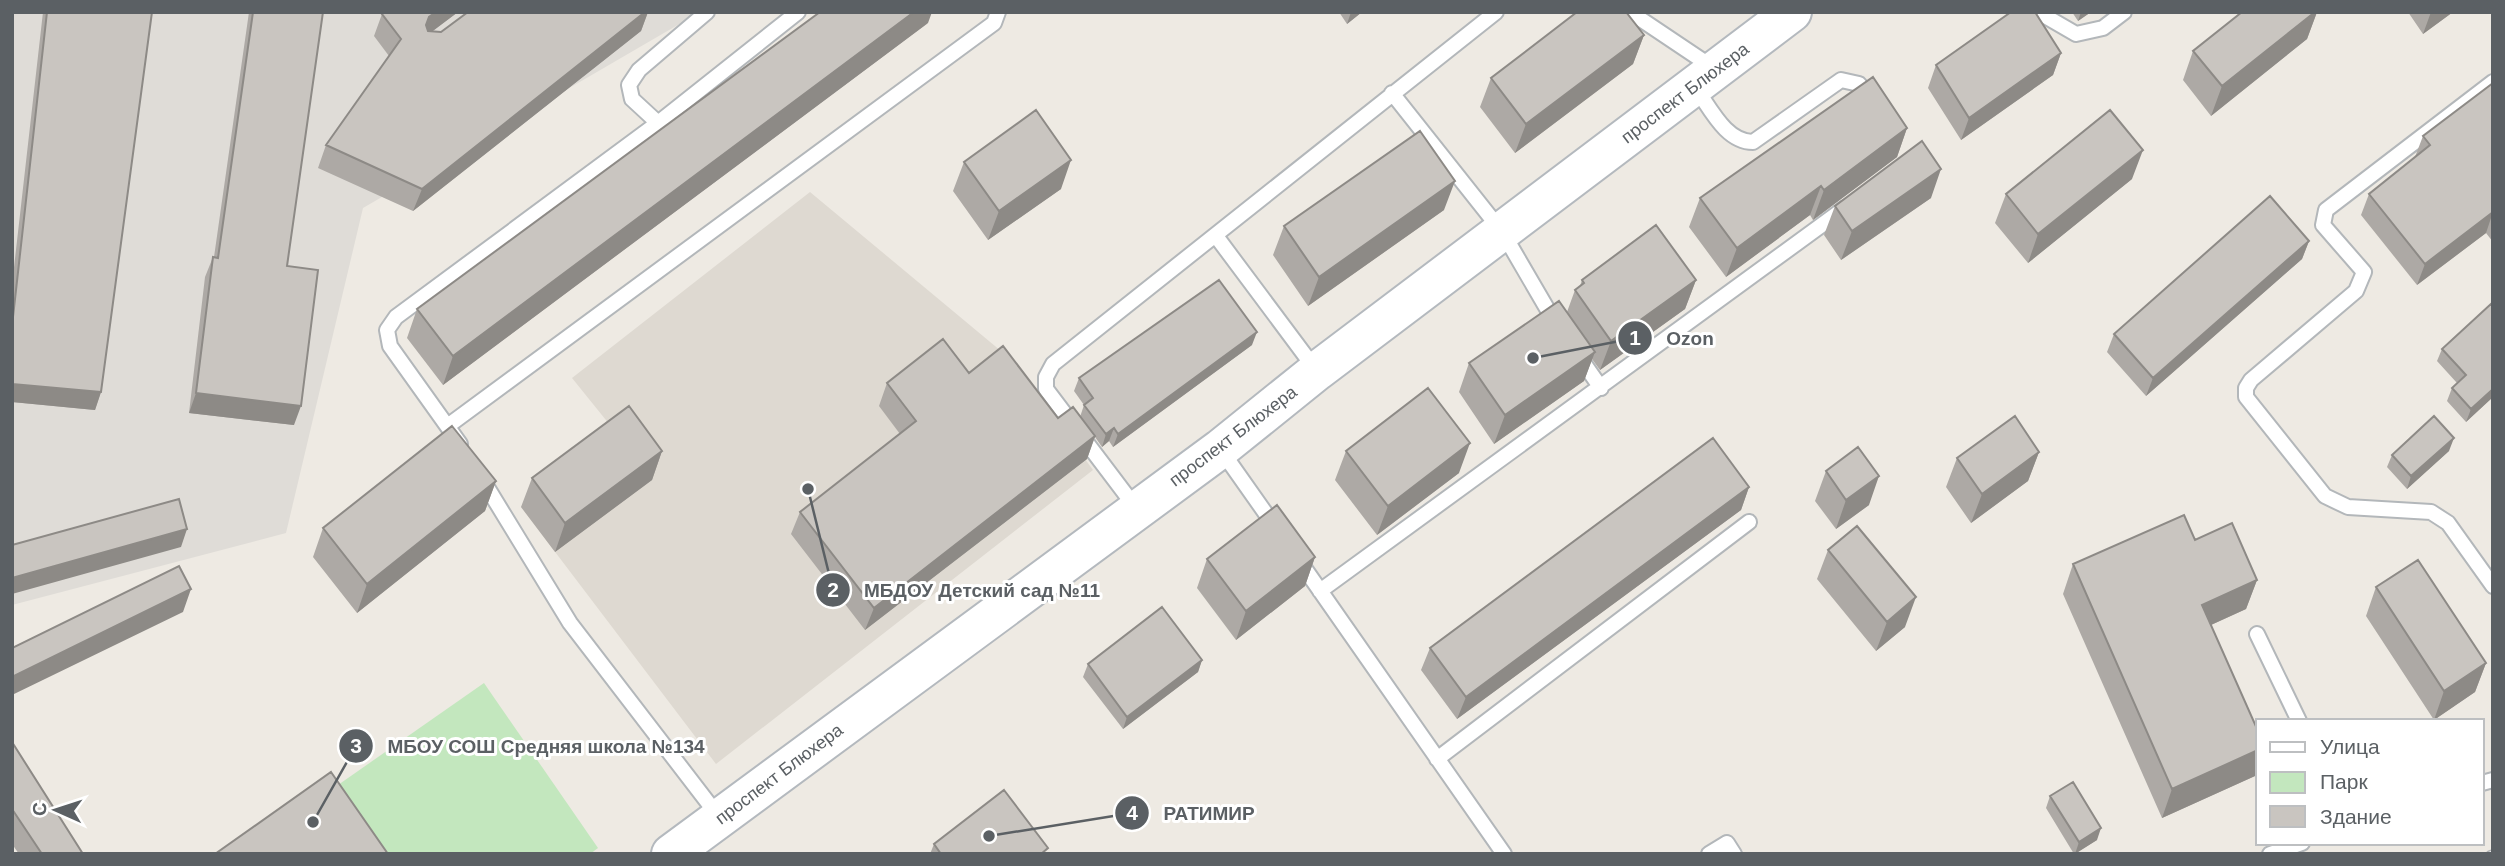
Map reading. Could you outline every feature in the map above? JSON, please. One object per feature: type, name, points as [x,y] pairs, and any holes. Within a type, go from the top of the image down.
[{"type":"street","name":"проспект Блюхера","points":[[671,854],[1220,449],[1317,372],[1792,12]]},
{"type":"lane","points":[[658,123],[632,99],[629,85],[639,70],[708,12]]},
{"type":"lane","points":[[719,818],[570,623],[449,425],[390,346],[387,330],[396,317],[658,123],[797,12]]},
{"type":"lane","points":[[449,425],[994,23],[998,12]]},
{"type":"lane","points":[[1136,509],[1046,389],[1046,377],[1053,364],[1496,12]]},
{"type":"lane","points":[[1630,12],[1705,78],[1732,138],[1754,142],[1842,80],[1859,84],[1880,115]]},
{"type":"lane","points":[[2038,12],[2076,34],[2103,28],[2124,12]]},
{"type":"lane","points":[[2493,82],[2326,210],[2323,225],[2364,272],[2356,291],[2251,380],[2246,388],[2246,397],[2325,496],[2348,507],[2431,512],[2448,523],[2493,586]]},
{"type":"lane","points":[[1392,93],[1503,233],[1565,338],[1601,388]]},
{"type":"lane","points":[[1320,591],[1858,199]]},
{"type":"lane","points":[[1216,236],[1317,372]]},
{"type":"lane","points":[[1220,449],[1504,854]]},
{"type":"lane","points":[[1437,759],[1749,522]]},
{"type":"lane","points":[[2257,634],[2298,719]]},
{"type":"lane","points":[[1709,854],[1727,843],[1734,854]]},
{"type":"lane","points":[[2270,854],[2296,845]]},
{"type":"shaded area","points":[[12,12],[700,12],[363,208],[286,533],[12,605]]},
{"type":"shaded area","points":[[810,192],[1013,361],[1093,470],[716,764],[521,507],[618,435],[572,378]]},
{"type":"green space","points":[[484,683],[598,848],[590,854],[385,854],[338,785]]},
{"type":"building","points":[[47,12],[152,12],[101,392],[12,384],[12,326]]},
{"type":"building","points":[[253,12],[323,12],[287,266],[318,270],[301,406],[196,393],[213,257],[218,258]]},
{"type":"building","points":[[436,12],[429,17],[426,25],[428,31],[441,32],[468,12],[645,12],[422,189],[326,145],[401,39],[382,14]]},
{"type":"building","points":[[820,12],[914,12],[453,356],[417,309]]},
{"type":"building","points":[[1577,12],[1626,12],[1644,35],[1526,124],[1491,78]]},
{"type":"building","points":[[2011,12],[2035,12],[2061,53],[1969,118],[1936,65]]},
{"type":"building","points":[[2242,12],[2315,12],[2222,86],[2193,51]]},
{"type":"building","points":[[1873,77],[1907,128],[1824,190],[1821,186],[1737,248],[1700,198]]},
{"type":"building","points":[[2493,83],[2493,212],[2425,264],[2369,194],[2430,145],[2423,136]]},
{"type":"building","points":[[1036,110],[1071,160],[999,211],[964,162]]},
{"type":"building","points":[[2110,110],[2143,150],[2038,234],[2006,194]]},
{"type":"building","points":[[1420,131],[1455,181],[1319,277],[1284,226]]},
{"type":"building","points":[[1922,141],[1941,169],[1852,231],[1835,206]]},
{"type":"building","points":[[2270,196],[2309,241],[2153,378],[2114,334]]},
{"type":"building","points":[[1656,225],[1696,280],[1611,341],[1575,290],[1584,283],[1582,280]]},
{"type":"building","points":[[1219,280],[1257,332],[1118,434],[1114,428],[1106,434],[1084,405],[1093,398],[1079,378]]},
{"type":"building","points":[[1559,301],[1595,352],[1505,415],[1469,363]]},
{"type":"building","points":[[2492,303],[2493,389],[2471,409],[2452,388],[2466,375],[2442,349]]},
{"type":"building","points":[[943,339],[969,373],[1003,346],[1058,418],[1073,407],[1095,436],[874,608],[800,512],[916,421],[887,383]]},
{"type":"building","points":[[1428,388],[1470,443],[1388,506],[1346,451]]},
{"type":"building","points":[[629,406],[662,451],[565,523],[532,478]]},
{"type":"building","points":[[2015,416],[2039,452],[1982,494],[1957,458]]},
{"type":"building","points":[[2434,416],[2454,438],[2411,476],[2392,455]]},
{"type":"building","points":[[452,426],[496,481],[367,584],[323,528]]},
{"type":"building","points":[[1713,438],[1749,487],[1466,697],[1430,648]]},
{"type":"building","points":[[1858,447],[1879,476],[1846,500],[1826,471]]},
{"type":"building","points":[[179,499],[187,529],[12,578],[12,545]]},
{"type":"building","points":[[1277,505],[1315,557],[1246,611],[1207,559]]},
{"type":"building","points":[[2184,515],[2195,540],[2232,523],[2257,580],[2202,605],[2256,726],[2256,751],[2172,789],[2073,564]]},
{"type":"building","points":[[1857,526],[1916,597],[1887,622],[1828,550]]},
{"type":"building","points":[[2418,560],[2486,663],[2444,691],[2376,587]]},
{"type":"building","points":[[179,566],[191,589],[12,677],[12,648]]},
{"type":"building","points":[[1162,607],[1202,660],[1127,717],[1088,664]]},
{"type":"building","points":[[12,742],[83,854],[42,854],[12,809]]},
{"type":"building","points":[[331,772],[388,854],[215,854]]},
{"type":"building","points":[[2073,782],[2101,828],[2079,842],[2050,796]]},
{"type":"building","points":[[1004,790],[1048,848],[1041,854],[941,854],[934,844]]},
{"type":"place","name":"Ozon","points":[[1533,358]]},
{"type":"place","name":"МБДОУ Детский сад №11","points":[[808,489]]},
{"type":"place","name":"МБОУ СОШ Средняя школа №134","points":[[313,822]]},
{"type":"place","name":"РАТИМИР","points":[[989,836]]}]
